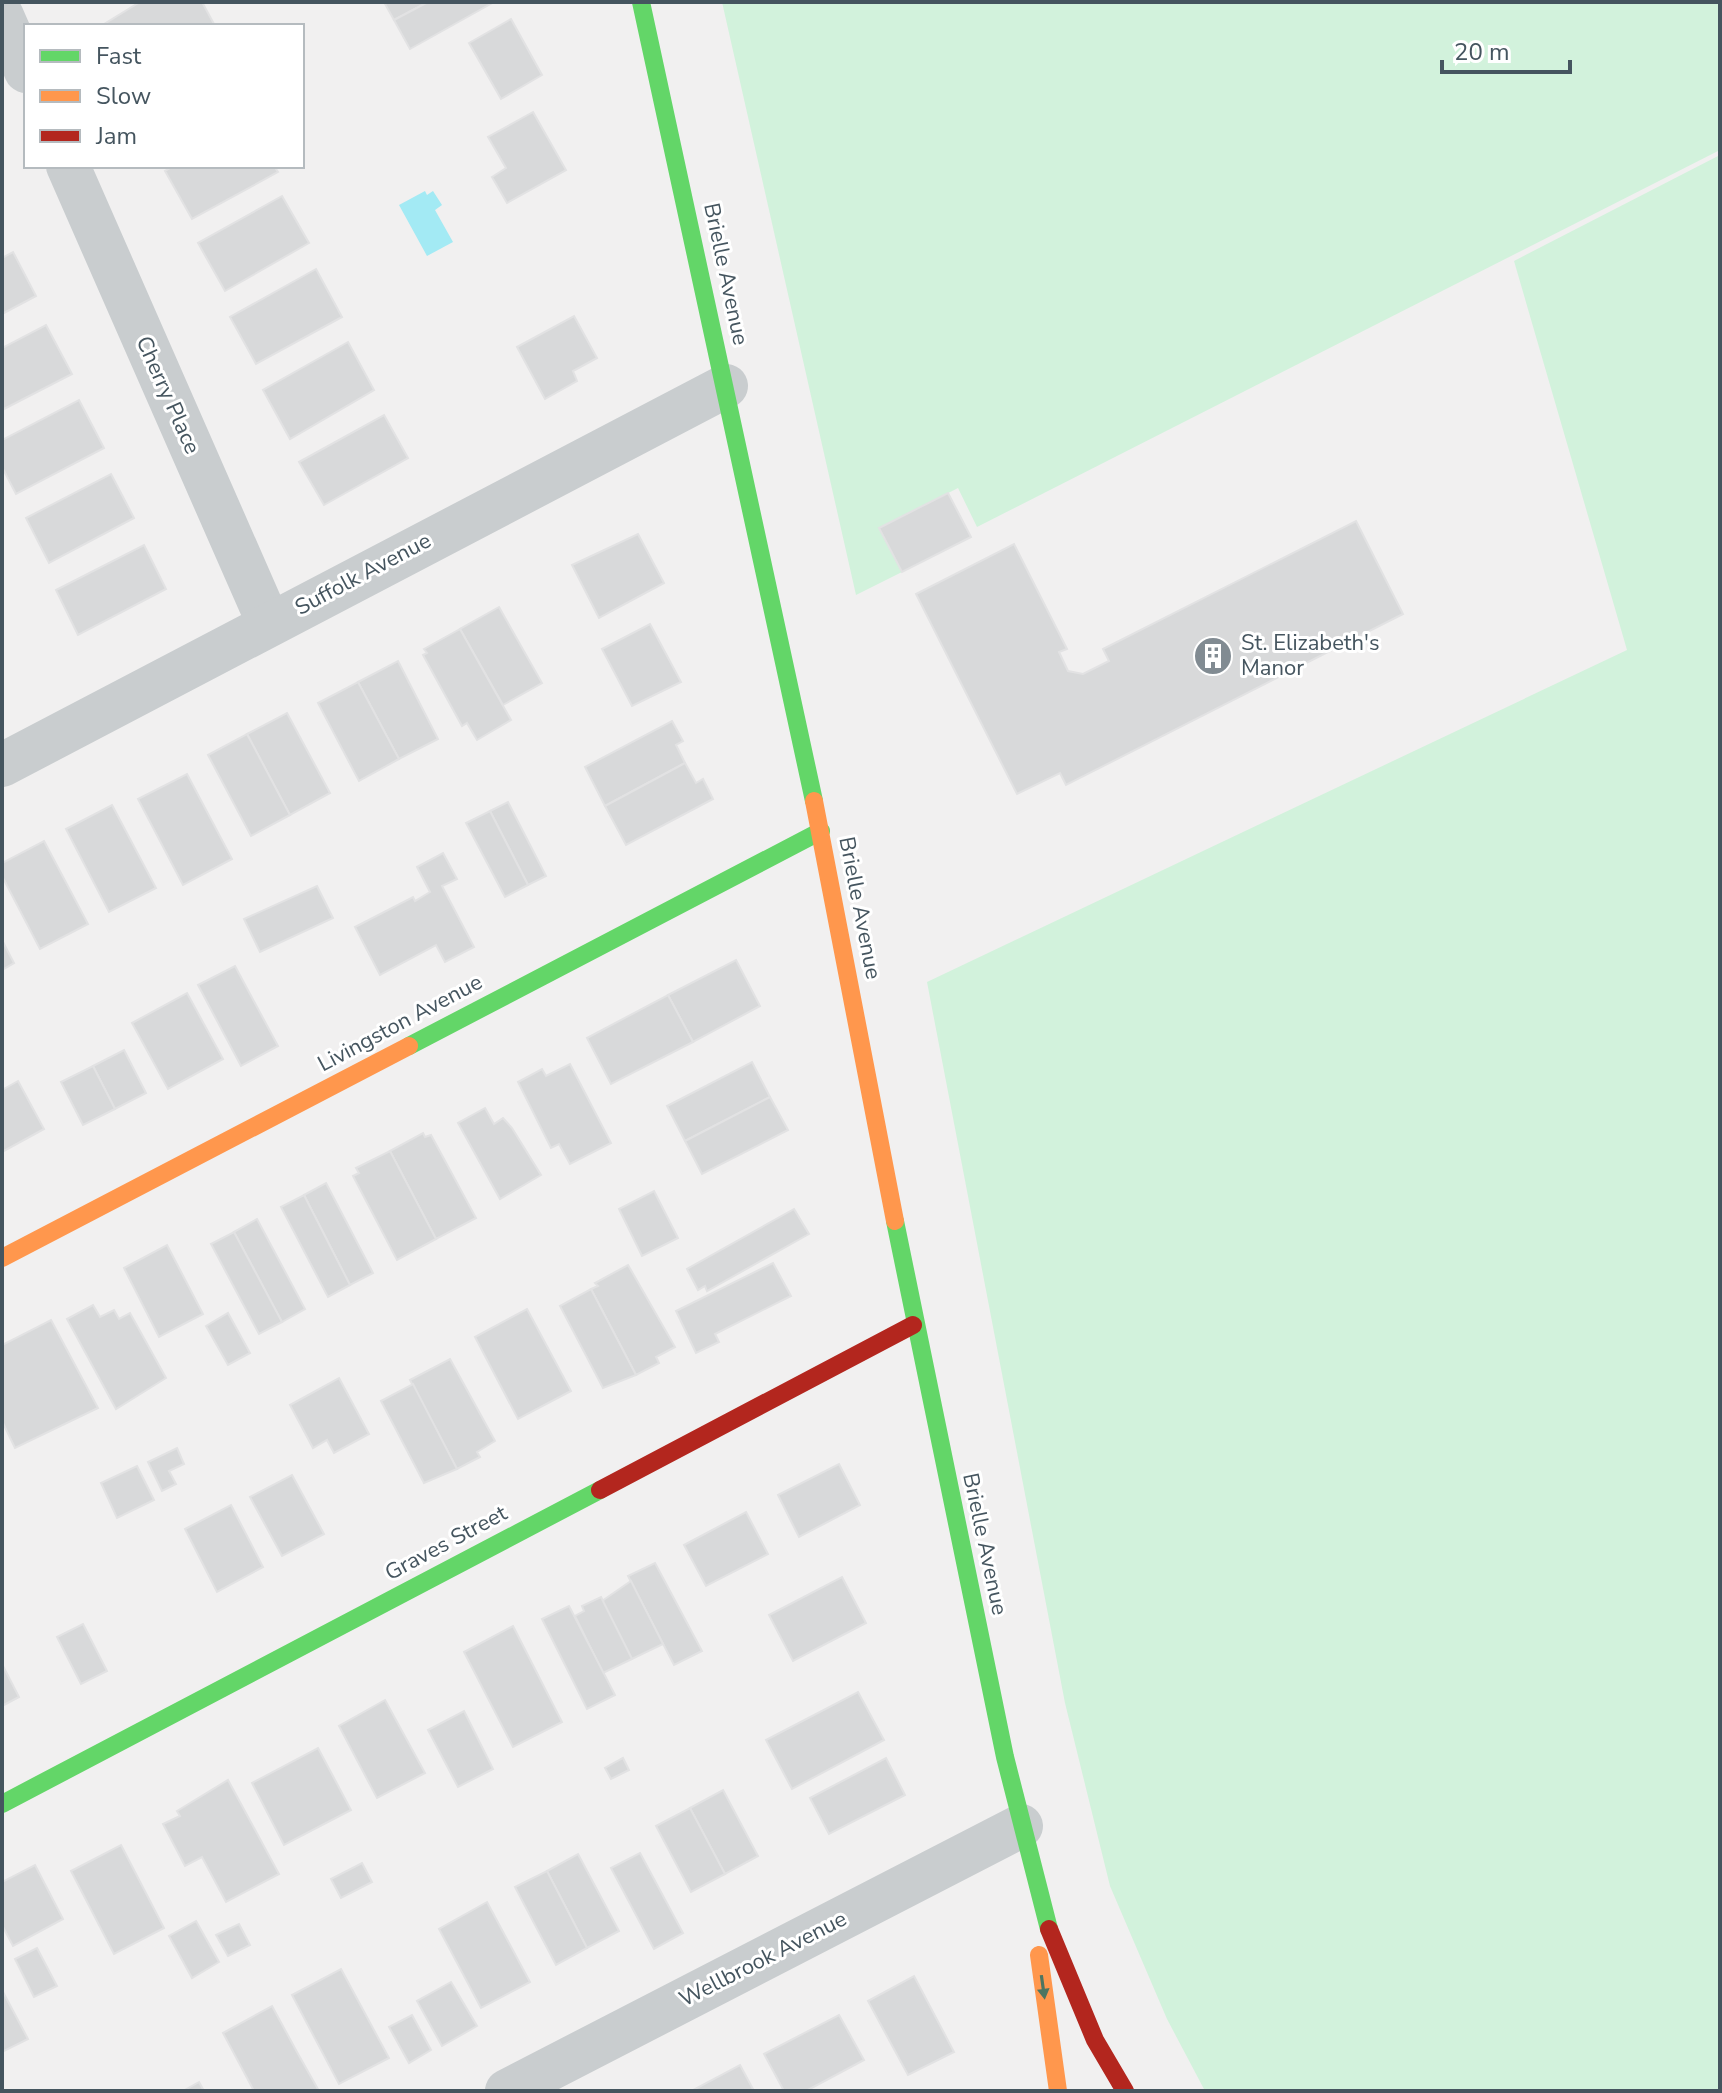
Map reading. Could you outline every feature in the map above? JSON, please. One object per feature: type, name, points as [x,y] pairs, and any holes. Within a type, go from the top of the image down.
[{"type":"street","name":"Brielle Avenue","points":[[641,2],[821,831],[913,1325],[1021,1826],[1052,1943],[1073,1996],[1125,2091]]},
{"type":"street","points":[[2,16],[24,66]]},
{"type":"street","name":"Cherry Place","points":[[69,168],[269,624]]},
{"type":"street","name":"Suffolk Avenue","points":[[2,765],[726,386]]},
{"type":"street","name":"Livingston Avenue","points":[[2,1258],[821,831]]},
{"type":"street","name":"Graves Street","points":[[2,1804],[913,1325]]},
{"type":"street","name":"Brielle Avenue","points":[[1021,1826],[1058,2091]]},
{"type":"street","name":"Wellbrook Avenue","points":[[507,2091],[1021,1826]]},
{"type":"green space","points":[[722,2],[1720,2],[1720,150],[977,527],[958,488],[880,528],[902,572],[856,595]]},
{"type":"green space","points":[[1720,155],[1720,2091],[1205,2091],[1167,2019],[1110,1886],[1065,1703],[927,982],[1627,650],[1514,261]]},
{"type":"water","points":[[425,191],[427,195],[433,191],[442,205],[435,210],[453,242],[427,256],[399,205]]},
{"type":"building","points":[[140,2],[202,2],[214,24],[104,24]]},
{"type":"building","points":[[384,2],[428,2],[394,20]]},
{"type":"building","points":[[428,2],[494,2],[410,49],[394,20]]},
{"type":"building","points":[[511,19],[542,75],[501,99],[469,43]]},
{"type":"building","points":[[533,112],[566,170],[507,203],[492,177],[506,168],[488,137]]},
{"type":"building","points":[[170,168],[275,168],[278,172],[192,219],[165,171]]},
{"type":"building","points":[[282,196],[309,243],[225,291],[198,243]]},
{"type":"building","points":[[13,252],[36,296],[2,314],[2,258]]},
{"type":"building","points":[[316,269],[342,317],[256,364],[230,317]]},
{"type":"building","points":[[574,316],[597,358],[573,371],[577,381],[545,399],[517,347]]},
{"type":"building","points":[[46,325],[72,374],[2,410],[2,348]]},
{"type":"building","points":[[348,342],[374,390],[290,439],[263,390]]},
{"type":"building","points":[[79,400],[104,448],[16,494],[2,467],[2,440]]},
{"type":"building","points":[[384,415],[408,458],[324,505],[299,462]]},
{"type":"building","points":[[111,474],[134,518],[49,563],[26,518]]},
{"type":"building","points":[[948,493],[971,537],[902,572],[879,528]]},
{"type":"building","name":"St. Elizabeth's Manor","points":[[1356,521],[1403,614],[1066,785],[1060,773],[1017,794],[916,594],[1014,544],[1067,649],[1059,652],[1068,671],[1083,674],[1109,661],[1103,649]]},
{"type":"building","points":[[638,534],[664,583],[599,618],[572,565]]},
{"type":"building","points":[[144,545],[166,589],[78,635],[56,590]]},
{"type":"building","points":[[499,607],[542,683],[503,705],[460,629]]},
{"type":"building","points":[[650,624],[681,682],[632,706],[602,649]]},
{"type":"building","points":[[460,629],[511,720],[477,740],[467,723],[462,726],[423,655],[427,653],[424,649]]},
{"type":"building","points":[[398,661],[438,739],[399,759],[358,682]]},
{"type":"building","points":[[358,682],[399,759],[359,781],[318,703]]},
{"type":"building","points":[[287,713],[330,793],[290,815],[247,734]]},
{"type":"building","points":[[672,721],[683,741],[676,745],[685,763],[605,806],[585,767]]},
{"type":"building","points":[[247,734],[290,815],[251,836],[208,755]]},
{"type":"building","points":[[685,763],[696,783],[703,779],[713,799],[626,845],[605,806]]},
{"type":"building","points":[[187,774],[232,859],[183,885],[138,799]]},
{"type":"building","points":[[508,802],[546,876],[528,885],[490,811]]},
{"type":"building","points":[[112,805],[156,888],[109,912],[66,829]]},
{"type":"building","points":[[490,811],[528,885],[505,897],[466,823]]},
{"type":"building","points":[[44,841],[88,924],[40,949],[2,876],[2,863]]},
{"type":"building","points":[[443,853],[457,879],[442,886],[474,947],[445,962],[436,945],[380,975],[355,927],[413,897],[415,901],[430,892],[417,867]]},
{"type":"building","points":[[317,886],[333,918],[260,952],[244,919]]},
{"type":"building","points":[[2,940],[14,963],[2,970]]},
{"type":"building","points":[[736,960],[760,1006],[693,1042],[668,995]]},
{"type":"building","points":[[235,966],[278,1046],[241,1066],[198,985]]},
{"type":"building","points":[[187,993],[223,1059],[168,1089],[132,1023]]},
{"type":"building","points":[[668,995],[693,1042],[611,1084],[587,1038]]},
{"type":"building","points":[[124,1050],[146,1093],[115,1109],[93,1066]]},
{"type":"building","points":[[752,1062],[770,1097],[685,1141],[667,1106]]},
{"type":"building","points":[[570,1064],[611,1143],[570,1164],[559,1144],[551,1148],[518,1082],[542,1069],[546,1076]]},
{"type":"building","points":[[93,1066],[115,1109],[83,1125],[61,1082]]},
{"type":"building","points":[[18,1081],[44,1129],[2,1152],[2,1090]]},
{"type":"building","points":[[770,1097],[788,1130],[702,1174],[685,1141]]},
{"type":"building","points":[[485,1108],[494,1124],[503,1118],[512,1128],[541,1175],[500,1199],[458,1123]]},
{"type":"building","points":[[423,1133],[425,1137],[431,1135],[476,1218],[436,1239],[390,1151]]},
{"type":"building","points":[[390,1151],[436,1239],[397,1260],[353,1176],[359,1173],[356,1168]]},
{"type":"building","points":[[326,1183],[373,1273],[350,1285],[304,1195]]},
{"type":"building","points":[[654,1191],[678,1238],[642,1256],[619,1209]]},
{"type":"building","points":[[304,1195],[350,1285],[328,1297],[281,1207]]},
{"type":"building","points":[[794,1209],[809,1234],[707,1291],[705,1286],[698,1290],[687,1269]]},
{"type":"building","points":[[257,1219],[305,1309],[282,1322],[234,1232]]},
{"type":"building","points":[[234,1232],[282,1322],[259,1334],[211,1244]]},
{"type":"building","points":[[167,1245],[203,1314],[159,1337],[124,1268]]},
{"type":"building","points":[[773,1263],[791,1296],[715,1334],[719,1342],[696,1353],[676,1311]]},
{"type":"building","points":[[628,1265],[675,1347],[656,1357],[659,1363],[636,1375],[591,1289],[598,1286],[595,1283]]},
{"type":"building","points":[[591,1289],[636,1375],[603,1388],[560,1306]]},
{"type":"building","points":[[93,1305],[100,1317],[114,1310],[119,1319],[130,1313],[166,1378],[116,1409],[67,1319]]},
{"type":"building","points":[[527,1309],[571,1391],[518,1419],[475,1337]]},
{"type":"building","points":[[228,1313],[250,1353],[228,1365],[206,1326]]},
{"type":"building","points":[[51,1320],[98,1408],[15,1448],[2,1421],[2,1345]]},
{"type":"building","points":[[450,1359],[495,1441],[477,1452],[480,1457],[457,1469],[410,1380]]},
{"type":"building","points":[[339,1378],[369,1434],[334,1453],[327,1440],[313,1448],[290,1405]]},
{"type":"building","points":[[413,1384],[457,1469],[424,1483],[381,1401]]},
{"type":"building","points":[[177,1448],[184,1464],[169,1471],[176,1484],[162,1491],[148,1462]]},
{"type":"building","points":[[839,1464],[860,1505],[799,1537],[778,1495]]},
{"type":"building","points":[[137,1466],[154,1500],[117,1518],[101,1483]]},
{"type":"building","points":[[292,1475],[324,1534],[282,1556],[250,1497]]},
{"type":"building","points":[[231,1505],[263,1567],[217,1592],[185,1529]]},
{"type":"building","points":[[746,1512],[768,1554],[706,1586],[684,1545]]},
{"type":"building","points":[[655,1563],[702,1651],[674,1665],[628,1576]]},
{"type":"building","points":[[842,1577],[866,1623],[793,1661],[769,1615]]},
{"type":"building","points":[[631,1581],[663,1644],[632,1659],[602,1601]]},
{"type":"building","points":[[601,1597],[632,1659],[603,1673],[575,1616],[584,1611],[582,1606]]},
{"type":"building","points":[[569,1606],[615,1695],[587,1709],[542,1619]]},
{"type":"building","points":[[83,1624],[107,1671],[81,1684],[57,1637]]},
{"type":"building","points":[[513,1626],[562,1722],[513,1747],[464,1652]]},
{"type":"building","points":[[2,1664],[19,1697],[2,1706]]},
{"type":"building","points":[[858,1692],[884,1740],[792,1789],[766,1740]]},
{"type":"building","points":[[385,1700],[425,1773],[377,1798],[339,1726]]},
{"type":"building","points":[[464,1711],[493,1769],[458,1787],[428,1730]]},
{"type":"building","points":[[318,1748],[351,1810],[284,1845],[252,1783]]},
{"type":"building","points":[[623,1758],[629,1770],[611,1779],[605,1768]]},
{"type":"building","points":[[886,1758],[905,1795],[829,1834],[810,1798]]},
{"type":"building","points":[[228,1780],[279,1874],[226,1902],[202,1857],[185,1866],[163,1824],[180,1816],[177,1811]]},
{"type":"building","points":[[723,1790],[758,1856],[725,1874],[690,1808]]},
{"type":"building","points":[[690,1808],[725,1874],[691,1892],[656,1826]]},
{"type":"building","points":[[121,1845],[164,1928],[114,1954],[71,1871]]},
{"type":"building","points":[[640,1853],[683,1933],[654,1949],[611,1868]]},
{"type":"building","points":[[578,1854],[619,1931],[587,1948],[547,1871]]},
{"type":"building","points":[[362,1863],[372,1882],[341,1898],[331,1879]]},
{"type":"building","points":[[35,1865],[63,1919],[13,1946],[2,1925],[2,1882]]},
{"type":"building","points":[[547,1871],[587,1948],[556,1965],[515,1887]]},
{"type":"building","points":[[487,1902],[530,1982],[481,2008],[439,1929]]},
{"type":"building","points":[[196,1921],[219,1962],[192,1978],[169,1936]]},
{"type":"building","points":[[239,1924],[250,1945],[228,1956],[216,1935]]},
{"type":"building","points":[[37,1948],[57,1986],[34,1997],[15,1959]]},
{"type":"building","points":[[341,1969],[389,2058],[339,2084],[292,1995]]},
{"type":"building","points":[[914,1976],[954,2052],[908,2075],[868,2001]]},
{"type":"building","points":[[451,1982],[477,2026],[442,2046],[417,2001]]},
{"type":"building","points":[[2,1990],[28,2039],[2,2052]]},
{"type":"building","points":[[272,2006],[319,2091],[254,2091],[223,2033]]},
{"type":"building","points":[[412,2015],[431,2050],[409,2063],[389,2027]]},
{"type":"building","points":[[839,2015],[864,2060],[806,2091],[784,2091],[764,2054]]},
{"type":"building","points":[[740,2065],[754,2091],[693,2091],[693,2090]]},
{"type":"building","points":[[199,2082],[204,2091],[183,2091]]},
{"type":"traffic: fast","points":[[641,2],[814,801]]},
{"type":"traffic: fast","points":[[409,1046],[821,831]]},
{"type":"traffic: fast","points":[[895,1221],[1005,1757],[1049,1929]]},
{"type":"traffic: fast","points":[[2,1804],[600,1490]]},
{"type":"traffic: slow","points":[[814,801],[895,1221]]},
{"type":"traffic: slow","points":[[2,1258],[409,1046]]},
{"type":"traffic: slow","points":[[1039,1955],[1058,2091]]},
{"type":"traffic: jam","points":[[600,1490],[913,1325]]},
{"type":"traffic: jam","points":[[1049,1929],[1095,2040],[1125,2091]]},
{"type":"place","name":"St. Elizabeth's Manor","points":[[1213,656]]}]
